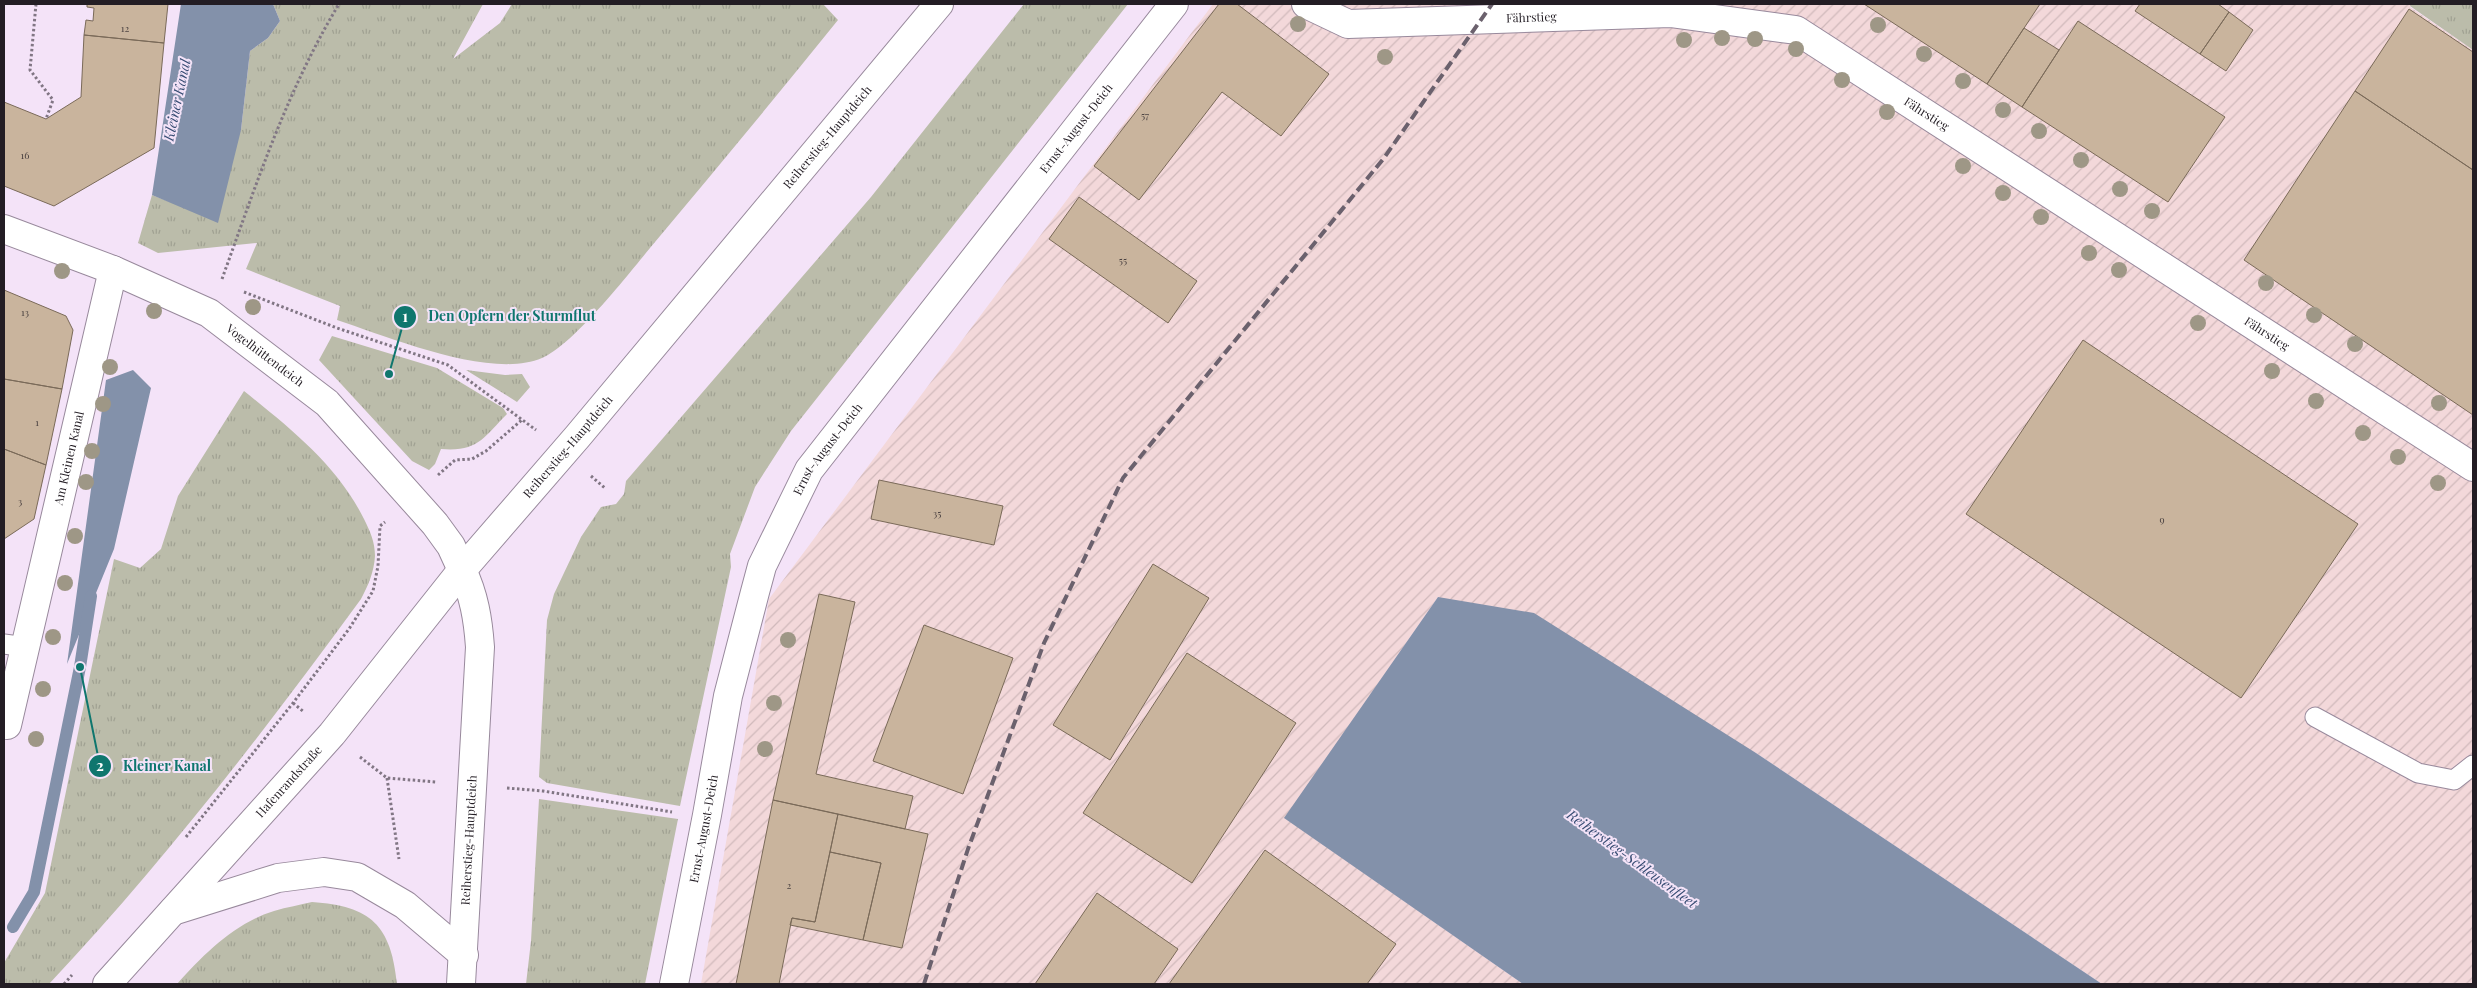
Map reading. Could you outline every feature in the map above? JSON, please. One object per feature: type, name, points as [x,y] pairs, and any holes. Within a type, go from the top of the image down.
[{"type":"street","name":"Reiherstieg-Hauptdeich","points":[[461,984],[480,647],[478,617],[472,592],[462,570],[578,436],[938,4]]},
{"type":"street","name":"Ernst-August-Deich","points":[[674,984],[728,696],[759,575],[809,470],[1174,4]]},
{"type":"street","name":"Fährstieg","points":[[1306,4],[1348,24],[1670,13],[1796,30],[2473,467]]},
{"type":"street","name":"Vogelhüttendeich","points":[[4,229],[113,270],[209,313],[327,403],[435,524],[450,546],[462,570]]},
{"type":"street","name":"Am Kleinen Kanal","points":[[7,725],[15,646],[113,270]]},
{"type":"street","name":"Hafenrandstraße","points":[[107,984],[332,734],[462,570]]},
{"type":"street","points":[[173,911],[278,878],[324,872],[357,877],[405,905],[464,955]]},
{"type":"lane","points":[[2315,717],[2418,773],[2454,780],[2473,765]]},
{"type":"path","points":[[36,4],[30,70],[53,100],[46,119]]},
{"type":"path","points":[[209,313],[272,141],[313,47],[339,4]]},
{"type":"path","points":[[220,282],[337,328],[448,365],[523,419],[486,452],[472,459],[455,460],[411,499]]},
{"type":"path","points":[[293,703],[349,630],[373,591],[378,566],[380,526]]},
{"type":"path","points":[[405,905],[387,778],[471,785]]},
{"type":"path","points":[[528,790],[669,812]]},
{"type":"shaded area","points":[[1213,4],[2411,4],[2410,7],[2473,50],[2473,984],[2102,984],[1756,753],[1438,597],[1285,818],[1523,984],[701,984],[769,599]]},
{"type":"green space","points":[[273,4],[483,4],[453,59],[500,23],[512,4],[823,4],[838,20],[628,275],[584,325],[555,351],[542,358],[521,363],[496,364],[440,354],[337,320],[340,306],[246,269],[257,243],[158,253],[138,243],[152,195],[170,202],[241,130],[250,51],[268,38],[280,21]]},
{"type":"green space","points":[[1024,4],[1128,4],[791,431],[755,487],[730,554],[731,567],[680,806],[547,783],[539,777],[547,620],[554,594],[581,537],[601,507],[616,504],[624,494],[626,481],[871,197]]},
{"type":"green space","points":[[2411,4],[2473,4],[2473,50],[2410,6]]},
{"type":"green space","points":[[332,336],[437,368],[503,408],[507,414],[479,442],[472,446],[441,449],[435,464],[429,470],[412,461],[319,360]]},
{"type":"green space","points":[[466,370],[505,375],[522,374],[530,387],[517,402]]},
{"type":"green space","points":[[244,391],[312,449],[327,465],[353,500],[364,519],[374,546],[375,556],[368,584],[361,599],[211,797],[91,939],[49,984],[4,984],[4,963],[45,893],[114,559],[140,568],[161,549],[178,496]]},
{"type":"green space","points":[[539,799],[678,819],[645,984],[526,984],[531,941]]},
{"type":"green space","points":[[312,902],[349,908],[363,914],[374,922],[383,933],[389,947],[397,984],[177,984],[209,951],[246,923],[274,911]]},
{"type":"water","points":[[181,4],[273,4],[280,21],[268,38],[250,51],[241,130],[218,223],[152,195]]},
{"type":"water","points":[[133,370],[151,388],[114,549],[67,664],[106,380]]},
{"type":"water","name":"Reiherstieg-Schleusenfleet","points":[[1438,597],[1534,613],[1756,753],[2102,984],[1523,984],[1284,818]]},
{"type":"building","points":[[87,4],[168,4],[164,43],[84,35],[86,20],[93,21],[94,8],[87,7]]},
{"type":"building","points":[[1219,4],[1237,4],[1329,74],[1281,136],[1222,92],[1139,200],[1094,166]]},
{"type":"building","points":[[1864,4],[2040,4],[1987,84]]},
{"type":"building","points":[[2140,4],[2218,4],[2229,12],[2200,54],[2135,11]]},
{"type":"building","points":[[2409,9],[2473,52],[2473,170],[2355,91]]},
{"type":"building","points":[[2229,12],[2253,30],[2226,71],[2200,54]]},
{"type":"building","points":[[2078,21],[2225,117],[2168,202],[2022,107]]},
{"type":"building","points":[[2024,28],[2059,50],[2022,107],[1987,84]]},
{"type":"building","points":[[84,35],[164,43],[154,148],[54,206],[4,186],[4,102],[46,119],[81,97]]},
{"type":"building","points":[[2355,91],[2473,170],[2473,415],[2244,260]]},
{"type":"building","points":[[1079,197],[1197,281],[1168,323],[1049,239]]},
{"type":"building","points":[[4,290],[66,316],[73,330],[62,389],[4,379]]},
{"type":"building","points":[[2083,340],[2358,524],[2241,698],[1966,514]]},
{"type":"building","points":[[4,379],[62,389],[46,465],[4,449]]},
{"type":"building","points":[[4,449],[46,465],[34,519],[4,539]]},
{"type":"building","points":[[879,480],[1003,506],[994,545],[871,519]]},
{"type":"building","points":[[1153,564],[1209,598],[1110,760],[1053,725]]},
{"type":"building","points":[[819,594],[855,602],[816,774],[913,796],[905,829],[773,800]]},
{"type":"building","points":[[924,625],[1013,658],[963,794],[873,761]]},
{"type":"building","points":[[1187,653],[1296,723],[1192,883],[1083,813]]},
{"type":"building","points":[[773,800],[838,814],[815,922],[792,918],[779,984],[736,984]]},
{"type":"building","points":[[838,814],[928,834],[902,948],[863,940],[881,863],[830,852]]},
{"type":"building","points":[[1265,850],[1396,944],[1367,984],[1169,984]]},
{"type":"building","points":[[830,852],[881,863],[863,940],[790,925],[792,918],[815,922]]},
{"type":"building","points":[[1097,893],[1178,949],[1154,984],[1035,984]]},
{"type":"waterway","name":"Kleiner Kanal","points":[[13,927],[34,892],[80,667],[91,596]]},
{"type":"railway","points":[[924,984],[968,849],[1044,643],[1123,478],[1384,158],[1492,4]]},
{"type":"place","name":"Den Opfern der Sturmflut","points":[[389,374]]},
{"type":"place","name":"Kleiner Kanal","points":[[80,667]]}]
